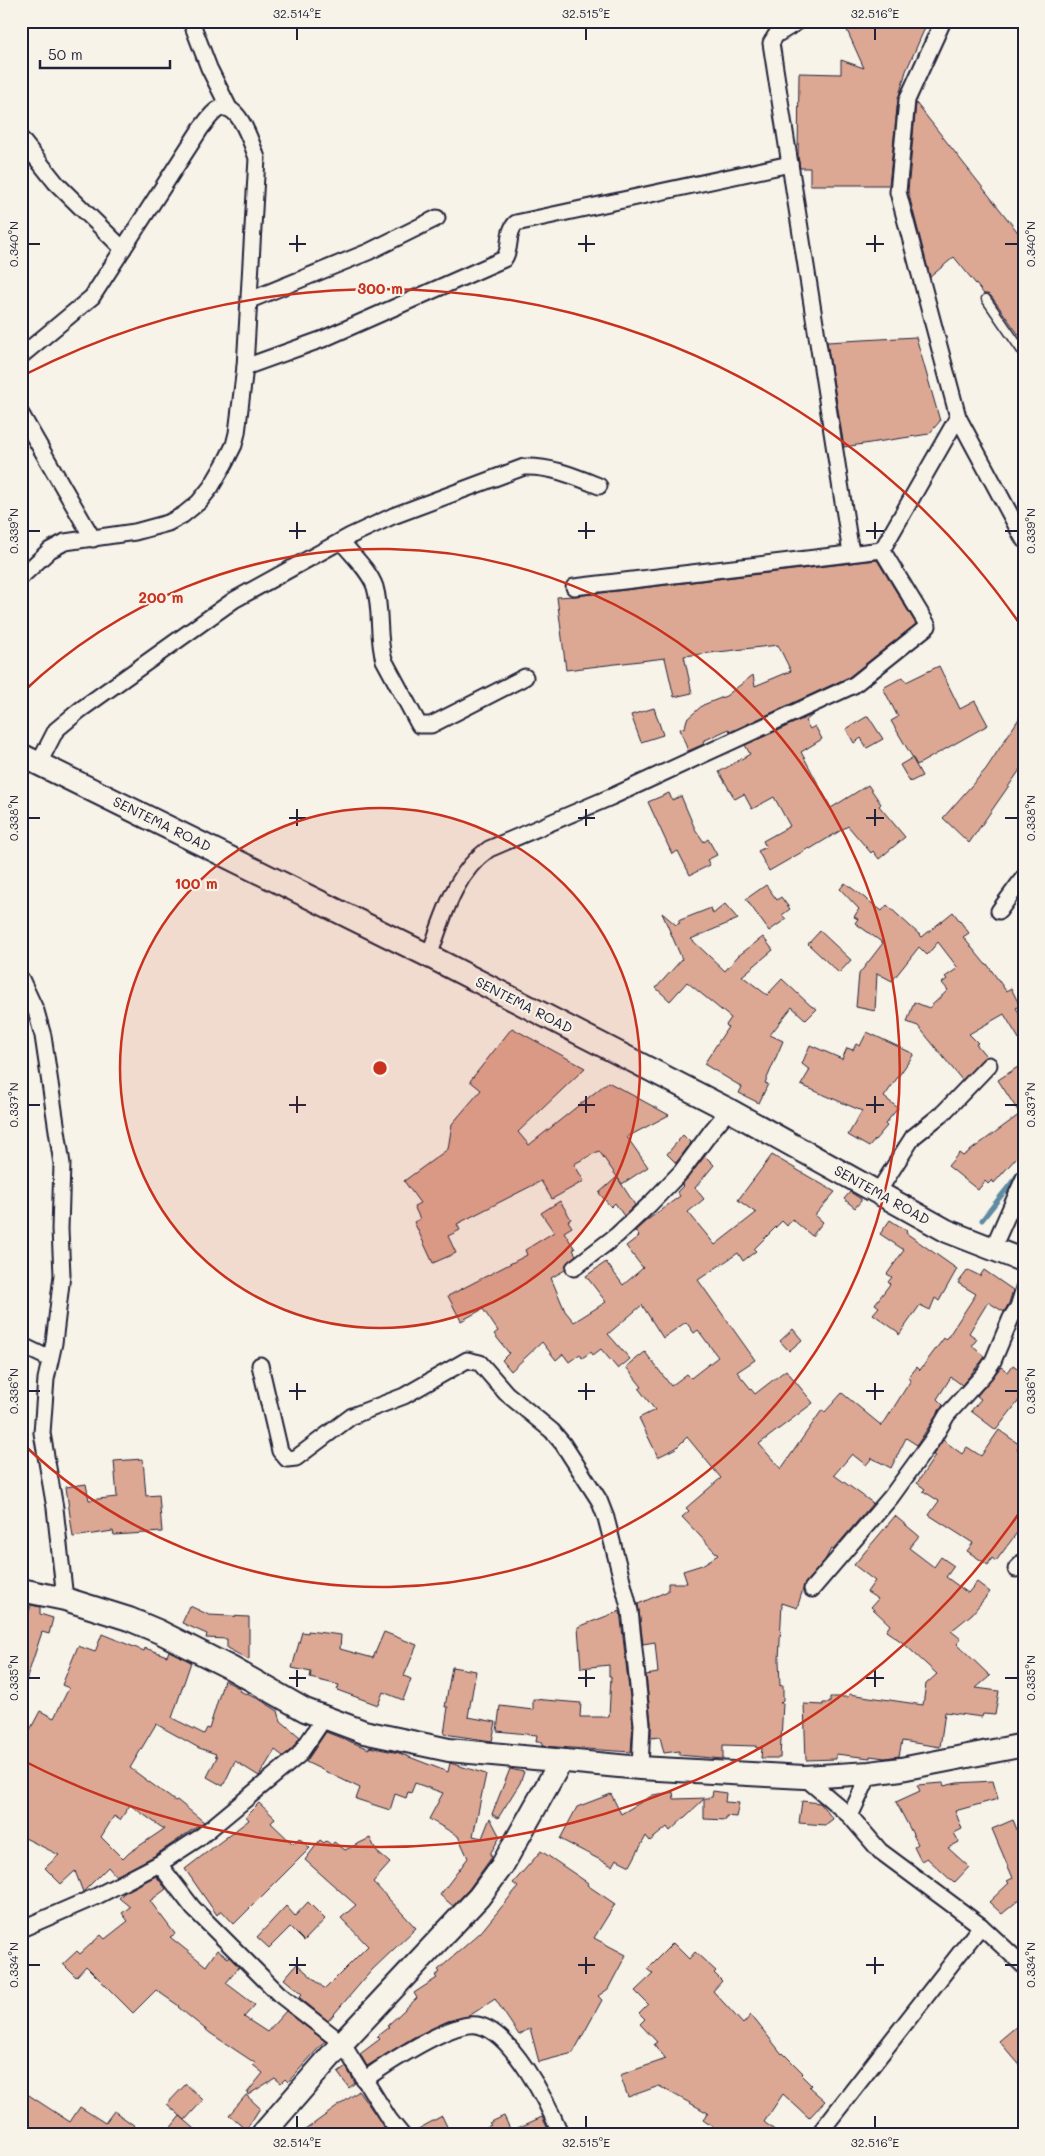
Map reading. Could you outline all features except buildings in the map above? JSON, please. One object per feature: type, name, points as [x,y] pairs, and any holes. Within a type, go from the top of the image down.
[{"type":"street","points":[[21,578],[56,546],[73,541],[135,532],[168,523],[183,515],[199,502],[211,487],[234,445],[245,367],[257,158],[246,129],[236,113],[229,108],[209,68],[190,21]]},
{"type":"street","points":[[799,21],[776,35],[771,43],[851,553]]},
{"type":"street","points":[[943,21],[907,100],[898,192],[958,417],[1024,540]]},
{"type":"street","points":[[21,356],[92,297],[202,128],[218,110],[229,108]]},
{"type":"street","points":[[21,140],[56,183],[124,249]]},
{"type":"street","points":[[245,367],[323,339],[504,258],[508,252],[511,228],[516,223],[790,164]]},
{"type":"street","points":[[250,300],[368,252],[437,218]]},
{"type":"street","points":[[21,414],[93,539]]},
{"type":"street","points":[[882,550],[958,417]]},
{"type":"street","points":[[30,759],[56,730],[80,710],[225,606],[341,541],[393,516],[524,467],[542,467],[564,472],[599,486]]},
{"type":"street","points":[[341,541],[366,571],[375,587],[381,648],[384,660],[419,725],[431,724],[525,678]]},
{"type":"street","points":[[574,586],[882,550]]},
{"type":"street","points":[[428,956],[449,901],[471,864],[484,853],[611,798],[854,685],[928,626],[882,550]]},
{"type":"street","name":"SENTEMA ROAD","points":[[30,759],[428,956],[729,1110],[947,1231],[1024,1261]]},
{"type":"street","points":[[999,911],[1024,877]]},
{"type":"street","points":[[21,979],[41,1028],[62,1164],[60,1229],[62,1275],[60,1299],[43,1404],[42,1433],[55,1508],[65,1599]]},
{"type":"street","points":[[878,1192],[913,1137],[943,1113],[989,1065]]},
{"type":"street","points":[[574,1268],[618,1235],[650,1204],[681,1172],[712,1129],[729,1110]]},
{"type":"street","points":[[992,1250],[1024,1178]]},
{"type":"street","points":[[812,1589],[891,1496],[933,1439],[947,1415],[985,1373],[1018,1307],[1024,1288]]},
{"type":"street","points":[[21,1345],[50,1359]]},
{"type":"street","points":[[260,1365],[280,1452],[287,1459],[296,1458],[357,1413],[404,1396],[467,1360],[480,1363],[506,1393],[552,1431],[564,1444],[586,1478],[606,1518],[630,1611],[642,1724],[640,1768]]},
{"type":"street","points":[[21,1590],[65,1599],[129,1619],[160,1632],[231,1668],[305,1710],[325,1718],[394,1740],[449,1750],[640,1768],[804,1777],[870,1773],[1024,1745]]},
{"type":"street","points":[[21,1929],[78,1906],[159,1864],[199,1838],[299,1755],[325,1718]]},
{"type":"street","points":[[262,2135],[342,2043],[479,1897],[502,1866],[561,1761]]},
{"type":"street","points":[[850,1816],[870,1773]]},
{"type":"street","points":[[804,1777],[850,1816],[880,1852],[981,1926],[1024,1966]]},
{"type":"street","points":[[159,1864],[193,1908],[280,1994],[342,2043],[364,2080],[402,2135]]},
{"type":"street","points":[[820,2134],[981,1926]]},
{"type":"street","points":[[364,2080],[404,2052],[461,2026],[478,2025],[500,2038],[518,2055],[561,2135]]},
{"type":"lane","points":[[986,299],[1024,354]]},
{"type":"waterway","points":[[982,1220],[1024,1167]]}]
